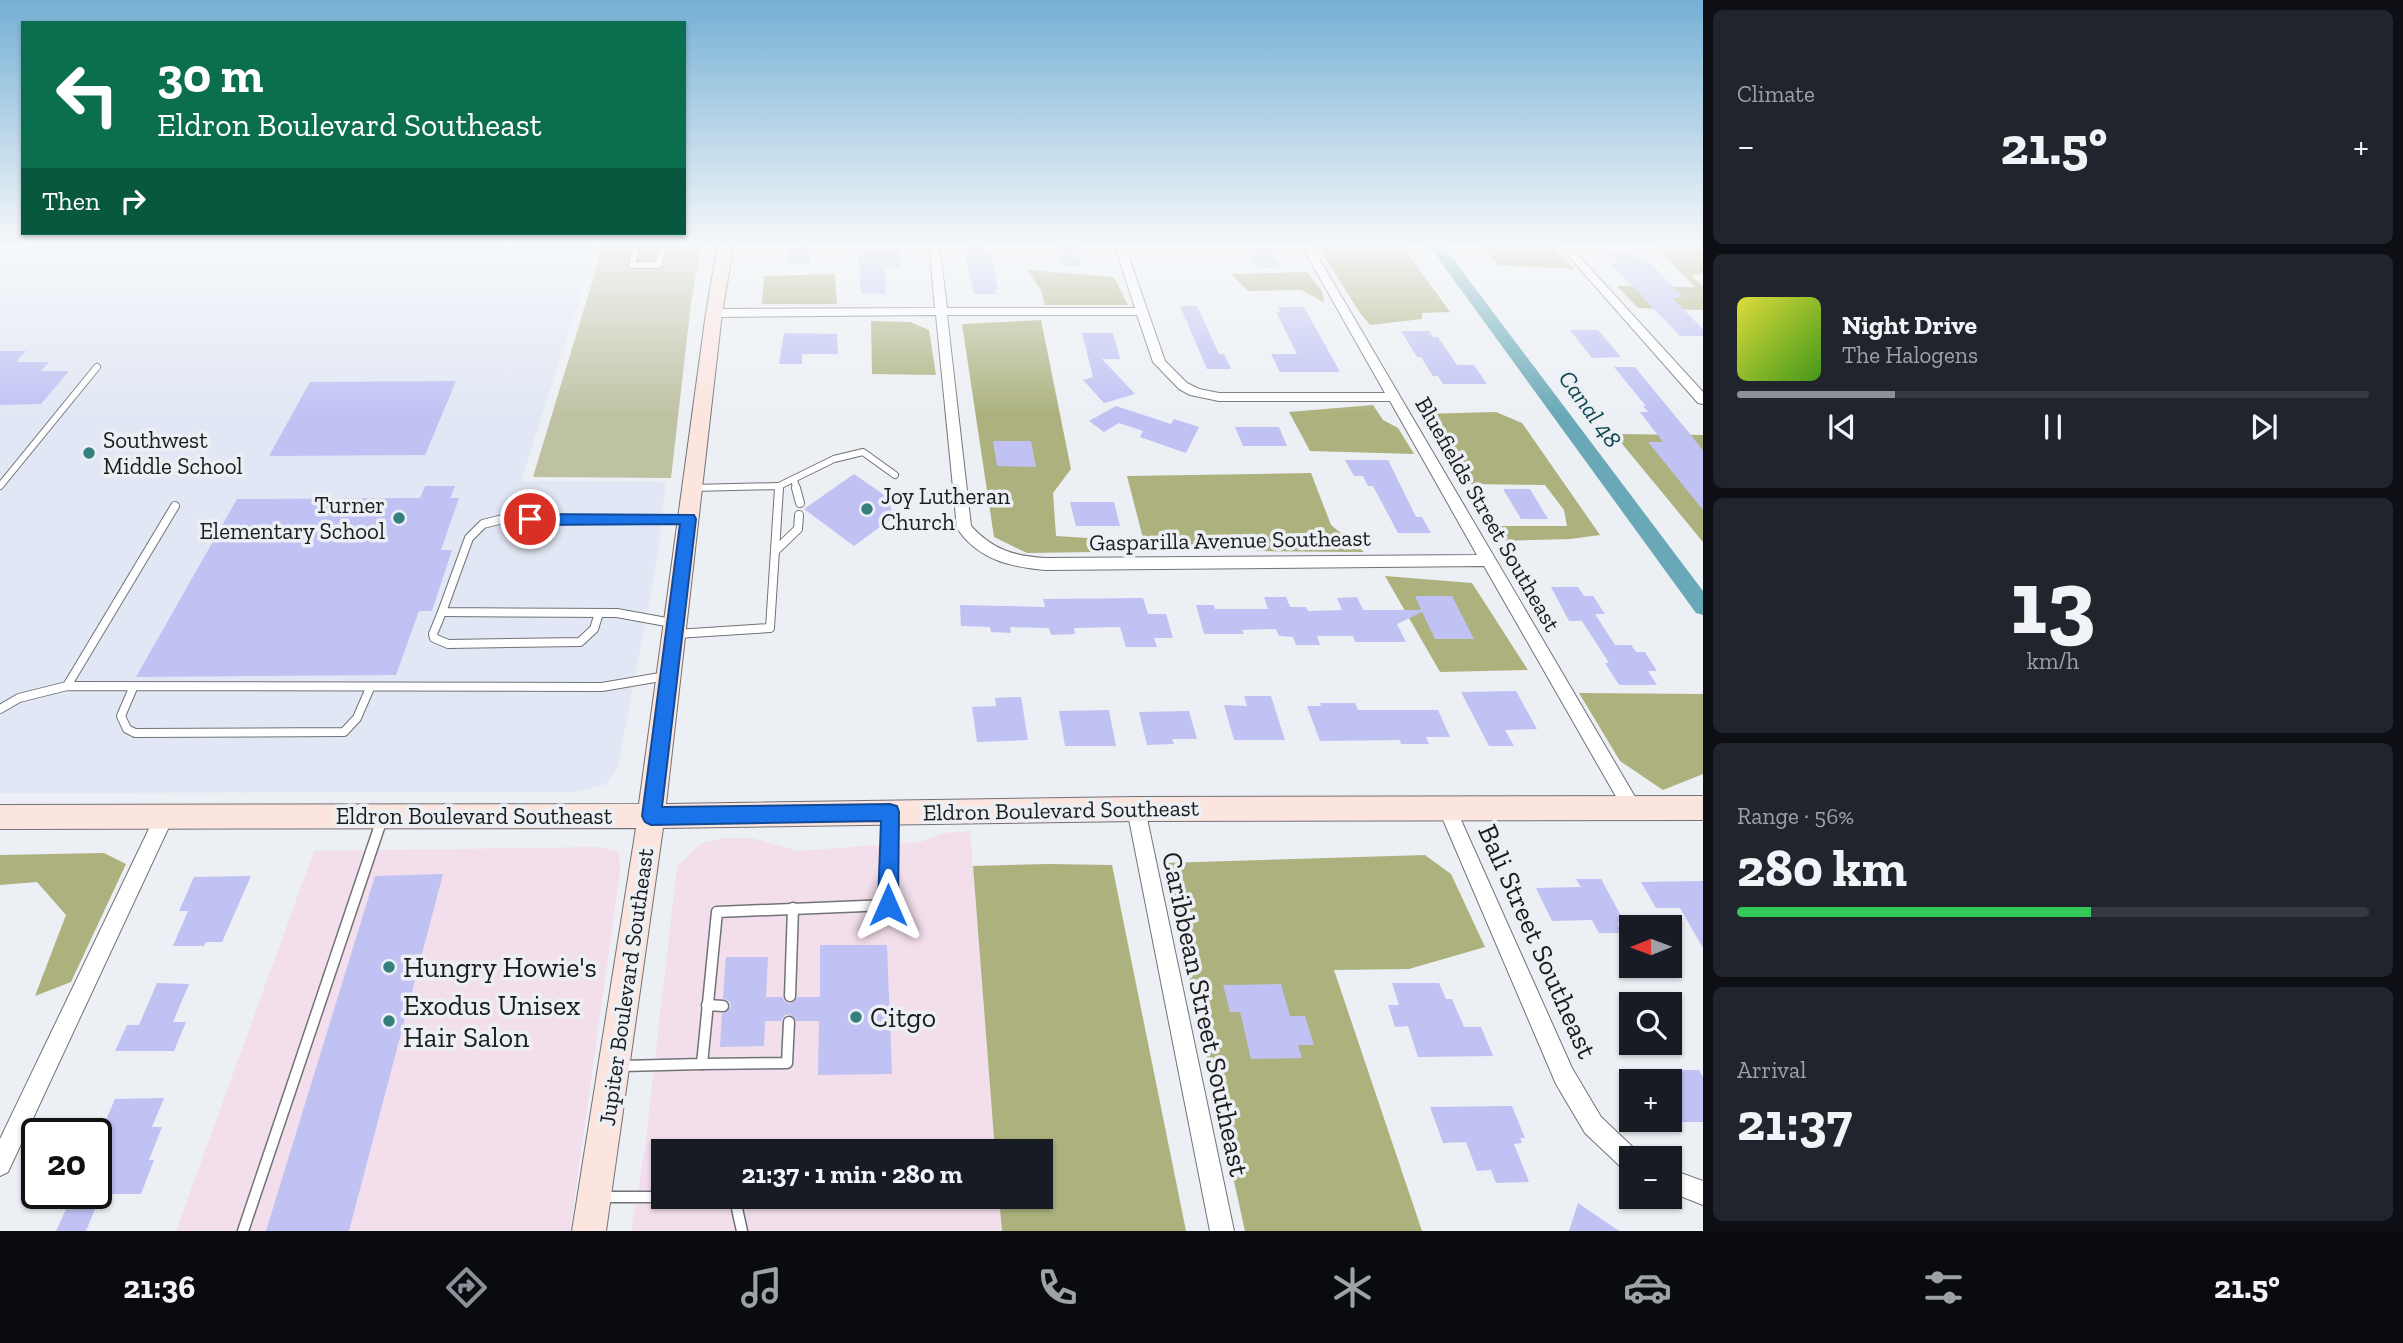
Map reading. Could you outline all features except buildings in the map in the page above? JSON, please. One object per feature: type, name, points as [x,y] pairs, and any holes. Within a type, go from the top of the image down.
[{"type":"street","name":"Jupiter Boulevard Southeast","points":[[589,1231],[651,816],[716,300]]},
{"type":"street","points":[[940,300],[941,312]]},
{"type":"street","points":[[1138,300],[1159,362],[1183,386],[1195,392],[1219,397],[1393,397]]},
{"type":"street","name":"Bluefields Street Southeast","points":[[1338,300],[1632,808]]},
{"type":"street","points":[[1615,300],[1702,396]]},
{"type":"street","points":[[714,313],[1142,311]]},
{"type":"street","name":"Gasparilla Avenue Southeast","points":[[941,312],[964,528],[976,543],[1012,563],[1489,560]]},
{"type":"street","name":"Bali Street Southeast","points":[[1447,808],[1564,1076],[1593,1125],[1619,1150]]},
{"type":"street","name":"Eldron Boulevard Southeast","points":[[0,817],[651,816],[1136,809],[1703,808]]},
{"type":"street","name":"Caribbean Street Southeast","points":[[1136,809],[1222,1231]]},
{"type":"street","points":[[0,1164],[165,816]]},
{"type":"street","points":[[1682,1185],[1703,1193]]},
{"type":"lane","points":[[0,486],[97,367]]},
{"type":"lane","points":[[692,488],[779,486],[834,459],[863,452],[895,475]]},
{"type":"lane","points":[[794,480],[800,503]]},
{"type":"lane","points":[[442,612],[628,614],[675,629],[770,628],[779,486]]},
{"type":"lane","points":[[67,687],[175,506]]},
{"type":"lane","points":[[775,551],[798,529],[799,515]]},
{"type":"lane","points":[[599,613],[594,629],[580,642],[448,644],[434,638],[433,634],[469,538],[483,524],[503,519],[688,519]]},
{"type":"lane","points":[[0,709],[19,698],[67,687],[602,687],[669,676]]},
{"type":"lane","points":[[133,688],[121,716],[127,729],[135,733],[344,732],[354,725],[359,717],[370,688]]},
{"type":"lane","points":[[702,1064],[717,912],[888,905],[890,812]]},
{"type":"lane","points":[[243,1231],[383,816]]},
{"type":"lane","points":[[790,996],[793,908]]},
{"type":"lane","points":[[707,1005],[723,1006]]},
{"type":"lane","points":[[615,1067],[787,1063],[789,1022]]},
{"type":"lane","points":[[594,1197],[651,1197]]},
{"type":"lane","points":[[738,1209],[742,1231]]},
{"type":"shaded area","name":"Turner Elementary School","points":[[0,300],[579,300],[521,481],[666,482],[658,554],[618,766],[606,784],[577,792],[0,793]]},
{"type":"shaded area","points":[[970,831],[994,1139],[651,1139],[651,1209],[1000,1209],[1002,1231],[631,1231],[645,1148],[677,866],[702,843],[723,838],[752,838],[797,851],[920,842],[944,833]]},
{"type":"shaded area","points":[[598,847],[619,852],[620,871],[570,1231],[176,1231],[314,851]]},
{"type":"green space","points":[[587,300],[691,300],[671,478],[533,477]]},
{"type":"green space","points":[[762,300],[837,300],[837,304],[762,304]]},
{"type":"green space","points":[[1044,300],[1126,300],[1128,305],[1045,305]]},
{"type":"green space","points":[[1352,300],[1442,300],[1450,312],[1422,313],[1422,319],[1370,325]]},
{"type":"green space","points":[[1631,300],[1703,300],[1703,310],[1638,308]]},
{"type":"green space","points":[[1041,320],[1071,469],[1053,493],[1056,536],[1088,538],[1092,552],[1027,553],[994,537],[962,324]]},
{"type":"green space","points":[[871,321],[910,322],[929,330],[936,375],[872,374]]},
{"type":"green space","points":[[1373,405],[1383,420],[1398,428],[1414,454],[1310,451],[1289,412]]},
{"type":"green space","points":[[1496,412],[1522,423],[1600,535],[1570,539],[1495,541],[1486,526],[1567,526],[1564,510],[1545,485],[1460,484],[1419,414]]},
{"type":"green space","points":[[1614,434],[1703,435],[1703,542]]},
{"type":"green space","points":[[1311,473],[1331,525],[1364,552],[1146,550],[1127,476]]},
{"type":"green space","points":[[1385,576],[1472,583],[1528,670],[1440,672]]},
{"type":"green space","points":[[1579,693],[1703,694],[1703,774],[1663,790],[1620,761]]},
{"type":"green space","points":[[104,853],[126,864],[71,982],[35,996],[66,915],[37,882],[0,885],[0,855]]},
{"type":"green space","points":[[1425,855],[1451,874],[1485,947],[1409,969],[1334,970],[1422,1231],[1245,1231],[1164,863]]},
{"type":"green space","points":[[1112,865],[1186,1231],[1002,1231],[1000,1209],[1053,1209],[1053,1139],[994,1139],[973,866]]},
{"type":"waterway","name":"Canal 48","points":[[1476,300],[1703,607]]},
{"type":"place","name":"Southwest Middle School","points":[[89,453]]},
{"type":"place","name":"Joy Lutheran Church","points":[[867,509]]},
{"type":"place","name":"Turner Elementary School","points":[[399,518]]},
{"type":"place","name":"Hungry Howie's","points":[[389,967]]},
{"type":"place","name":"Citgo","points":[[856,1017]]},
{"type":"place","name":"Exodus Unisex Hair Salon","points":[[389,1021]]},
{"type":"route","points":[[530,519],[688,519],[651,816],[890,812],[888,905]]}]
